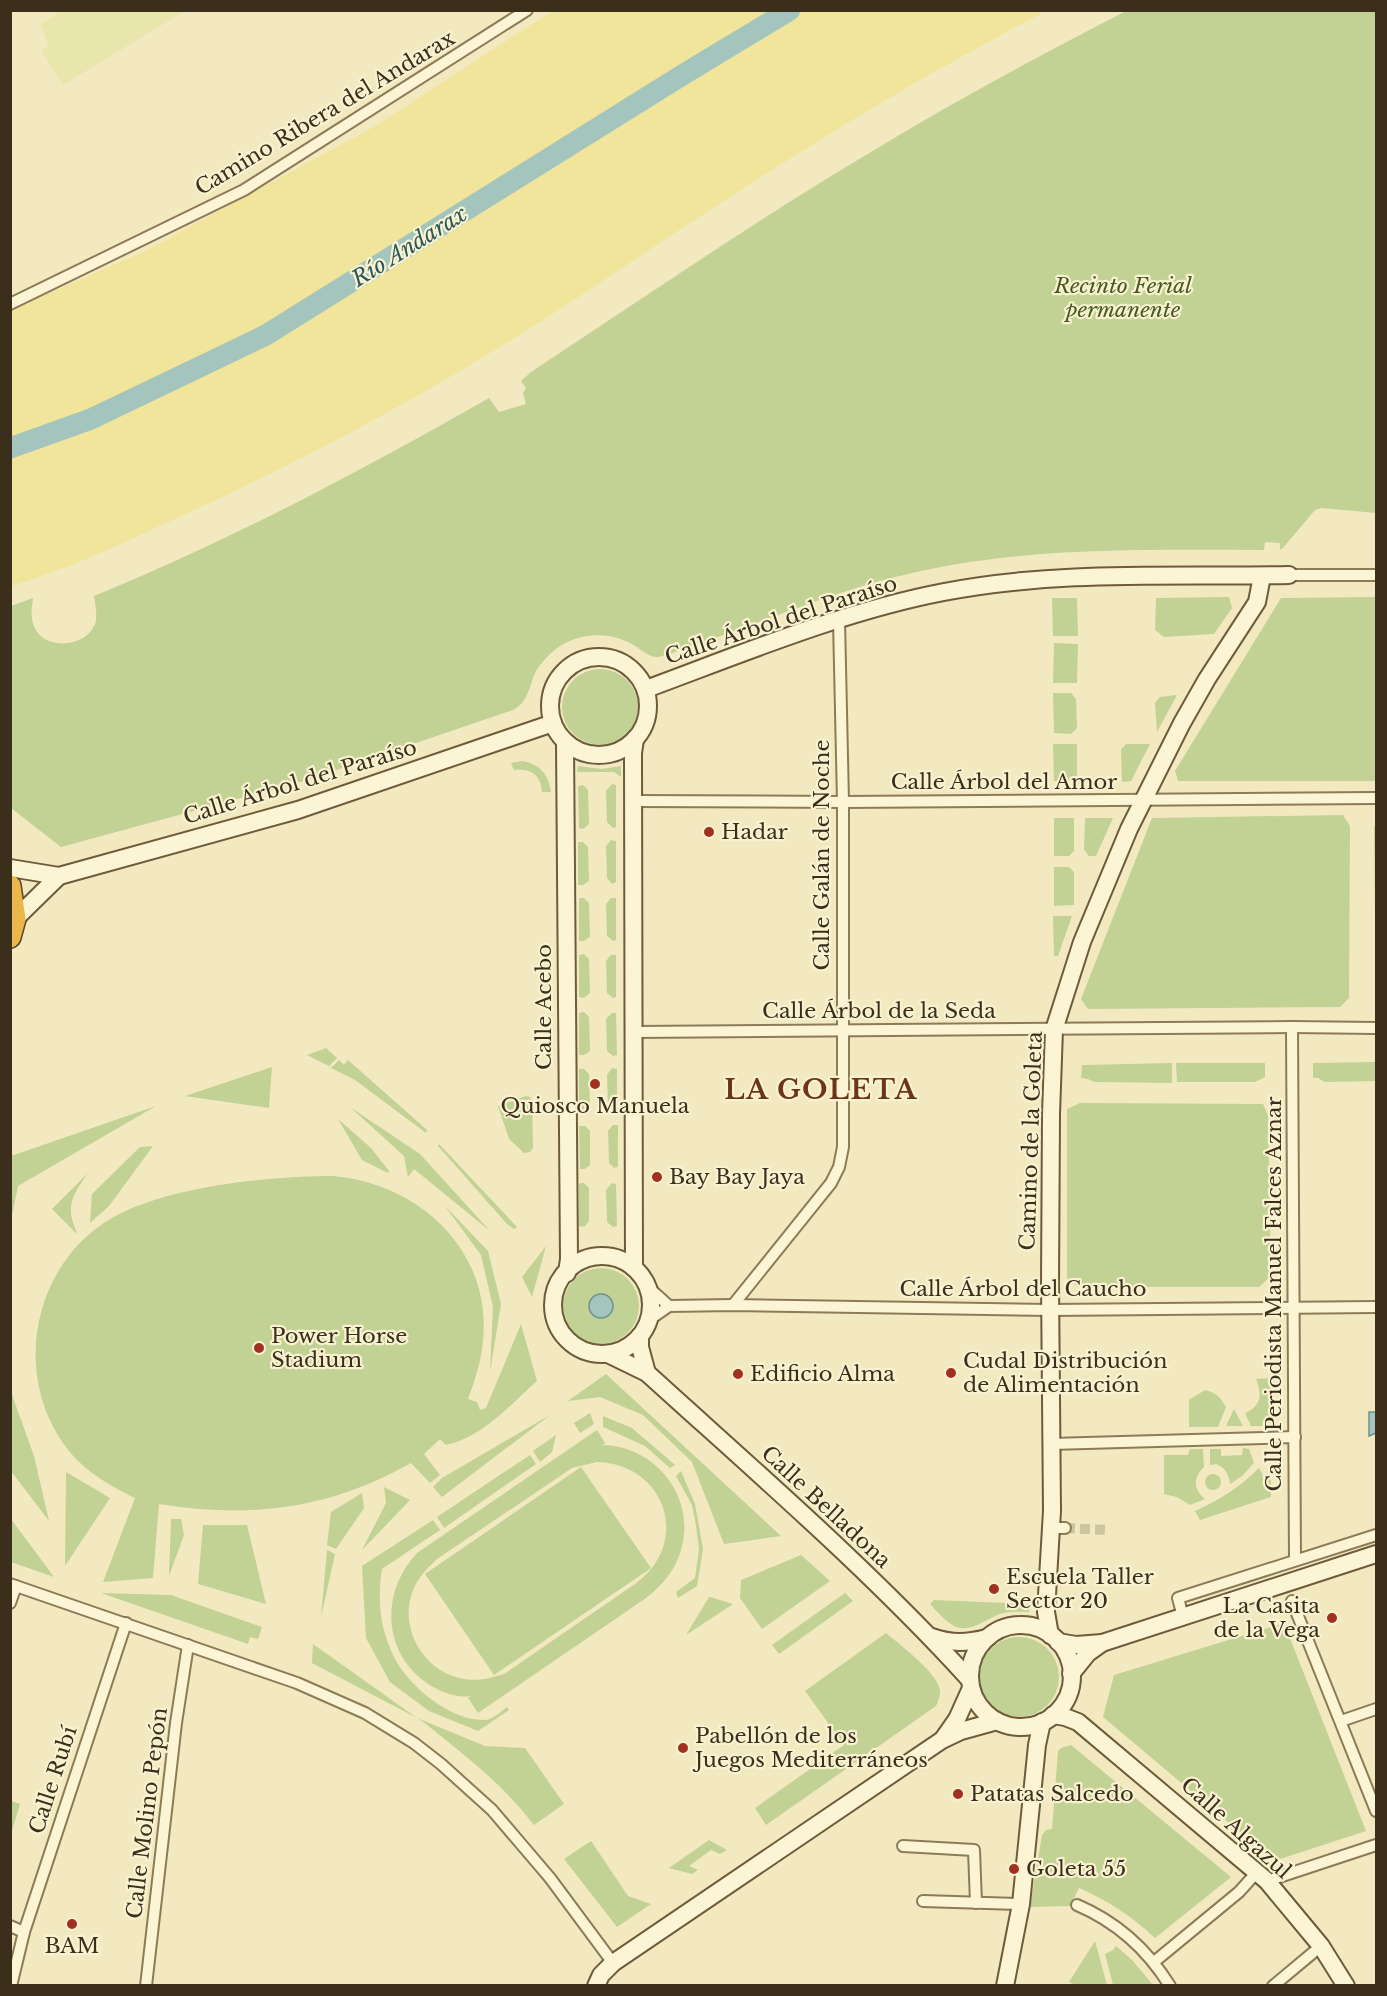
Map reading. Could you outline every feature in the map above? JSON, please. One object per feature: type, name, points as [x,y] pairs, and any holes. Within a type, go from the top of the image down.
[{"type":"highway","points":[[10,886],[13,928]]},
{"type":"street","name":"Camino Ribera del Andarax","points":[[10,304],[244,190],[527,10]]},
{"type":"street","points":[[1289,575],[1377,575]]},
{"type":"street","name":"Calle Árbol del Paraíso","points":[[646,689],[839,620],[944,592],[1073,577],[1289,575]]},
{"type":"street","name":"Camino de la Goleta","points":[[1054,1638],[1046,1612],[1059,1528],[1051,1444],[1051,1114],[1054,1030],[1082,942],[1110,871],[1182,723],[1207,679],[1257,602],[1262,576]]},
{"type":"street","name":"Calle Galán de Noche","points":[[733,1305],[831,1183],[839,1167],[843,1147],[843,802],[839,620]]},
{"type":"street","points":[[599,656],[614,658],[627,665],[638,675],[646,689],[648,709],[642,730],[625,748],[617,752],[601,755],[585,753],[565,742],[553,723],[550,704],[553,690],[560,676],[571,666],[584,659],[599,656]]},
{"type":"street","name":"Calle Árbol del Paraíso","points":[[58,876],[298,810],[553,723]]},
{"type":"street","points":[[634,1269],[633,753],[635,739]]},
{"type":"street","name":"Calle Acebo","points":[[565,742],[569,1259],[567,1272]]},
{"type":"street","name":"Calle Árbol del Amor","points":[[633,801],[843,802],[1377,798]]},
{"type":"street","points":[[10,868],[58,876]]},
{"type":"street","points":[[13,928],[58,876]]},
{"type":"street","name":"Calle Periodista Manuel Falces Aznar","points":[[1292,1027],[1295,1560]]},
{"type":"street","name":"Calle Árbol de la Seda","points":[[633,1032],[1377,1028]]},
{"type":"street","points":[[649,1288],[651,1310],[649,1320],[640,1336],[624,1349],[608,1354],[590,1352],[572,1343],[557,1327],[553,1313],[554,1294],[567,1272],[587,1258],[603,1256],[619,1259],[634,1269],[649,1288],[669,1306],[649,1320]]},
{"type":"street","name":"Calle Árbol del Caucho","points":[[669,1306],[1050,1310],[1377,1307]]},
{"type":"street","points":[[640,1336],[640,1347],[647,1373]]},
{"type":"street","name":"Calle Belladona","points":[[608,1354],[647,1373],[931,1637],[971,1684]]},
{"type":"street","points":[[1051,1444],[1295,1437]]},
{"type":"street","points":[[1183,1617],[1178,1598],[1377,1535]]},
{"type":"street","points":[[1054,1638],[1068,1658],[1071,1685],[1067,1699],[1042,1721],[1010,1725],[997,1721],[978,1704],[971,1684],[971,1664],[976,1652],[987,1638],[998,1630],[1011,1626],[1032,1626],[1054,1638],[1076,1645],[1102,1643],[1377,1554]]},
{"type":"street","points":[[10,1603],[13,1585],[297,1683],[365,1713],[414,1743],[492,1810],[550,1878],[613,1963]]},
{"type":"street","points":[[1292,1601],[1377,1811]]},
{"type":"street","points":[[1032,1626],[1046,1612]]},
{"type":"street","name":"Calle Rubí","points":[[11,1986],[24,1932],[126,1623]]},
{"type":"street","points":[[931,1637],[955,1643],[987,1638]]},
{"type":"street","points":[[1071,1674],[1088,1653],[1102,1643]]},
{"type":"street","name":"Calle Molino Pepón","points":[[146,1986],[176,1723],[188,1646]]},
{"type":"street","points":[[942,1740],[957,1719],[971,1684]]},
{"type":"street","name":"Calle Algazul","points":[[1067,1699],[1078,1722]]},
{"type":"street","points":[[1341,1721],[1377,1709]]},
{"type":"street","name":"Calle Algazul","points":[[1042,1721],[1065,1717],[1078,1722],[1262,1876],[1321,1946],[1346,1986]]},
{"type":"street","points":[[596,1986],[601,1976],[613,1963],[942,1740],[979,1725],[997,1721]]},
{"type":"street","points":[[1005,1986],[1022,1904],[1037,1745],[1042,1721]]},
{"type":"street","points":[[1154,1962],[1239,1892],[1262,1876],[1377,1845]]},
{"type":"street","points":[[903,1846],[974,1850],[976,1903]]},
{"type":"street","points":[[923,1900],[1022,1904]]},
{"type":"street","points":[[1077,1905],[1119,1927],[1154,1962],[1170,1986]]},
{"type":"street","points":[[10,1926],[24,1932]]},
{"type":"street","points":[[1273,1986],[1321,1946]]},
{"type":"shaded area","points":[[57,11],[185,11],[63,85],[41,50],[48,46],[41,24],[58,13]]},
{"type":"green space","name":"Recinto Ferial permanente","points":[[1128,10],[1376,11],[1376,513],[1321,508],[1315,510],[1282,549],[1280,549],[1280,543],[1265,542],[1264,550],[1079,552],[986,560],[941,567],[849,590],[659,657],[651,656],[630,643],[610,636],[579,638],[559,646],[545,659],[536,671],[525,698],[513,710],[304,781],[61,847],[11,808],[11,606],[33,598],[32,619],[39,634],[55,643],[74,642],[90,632],[95,624],[94,596],[196,552],[295,503],[489,398],[499,412],[526,404],[523,393],[526,388],[521,381],[531,372],[781,207],[996,80]]},
{"type":"green space","points":[[1229,597],[1232,608],[1214,634],[1164,637],[1155,630],[1156,598]]},
{"type":"green space","points":[[1376,597],[1376,781],[1178,781],[1175,771],[1281,598]]},
{"type":"green space","points":[[1052,598],[1077,598],[1078,636],[1053,636]]},
{"type":"green space","points":[[1054,643],[1078,644],[1077,683],[1053,683]]},
{"type":"green space","points":[[600,669],[615,672],[627,680],[635,692],[638,707],[635,722],[627,734],[615,742],[600,745],[585,742],[573,734],[565,722],[562,707],[565,692],[573,680],[585,672]]},
{"type":"green space","points":[[1053,693],[1071,693],[1076,699],[1077,728],[1071,734],[1054,733]]},
{"type":"green space","points":[[1177,695],[1157,732],[1155,703],[1160,697]]},
{"type":"green space","points":[[1053,744],[1077,744],[1077,781],[1054,781]]},
{"type":"green space","points":[[1126,744],[1150,744],[1131,781],[1122,782],[1121,750]]},
{"type":"green space","points":[[522,761],[542,771],[548,780],[551,792],[542,792],[540,781],[534,774],[525,770],[514,770],[511,763]]},
{"type":"green space","points":[[578,766],[602,769],[621,766],[621,777],[614,772],[577,772]]},
{"type":"green space","points":[[612,784],[616,785],[616,827],[613,828],[607,822],[606,791]]},
{"type":"green space","points":[[583,785],[588,790],[589,824],[583,829],[579,828],[578,786]]},
{"type":"green space","points":[[1343,815],[1350,826],[1349,998],[1340,1007],[1088,1009],[1081,999],[1152,818]]},
{"type":"green space","points":[[1054,818],[1074,818],[1074,851],[1069,856],[1054,856]]},
{"type":"green space","points":[[1085,818],[1113,818],[1096,856],[1089,856],[1084,850]]},
{"type":"green space","points":[[1376,824],[1376,999],[1374,827]]},
{"type":"green space","points":[[611,840],[616,841],[616,882],[612,884],[607,878],[606,846]]},
{"type":"green space","points":[[578,842],[583,842],[588,847],[589,881],[583,885],[578,885]]},
{"type":"green space","points":[[1054,867],[1069,867],[1074,872],[1074,905],[1054,906]]},
{"type":"green space","points":[[579,898],[584,898],[589,903],[590,937],[584,941],[579,941]]},
{"type":"green space","points":[[611,898],[616,898],[616,940],[613,941],[607,936],[606,904]]},
{"type":"green space","points":[[1053,916],[1072,916],[1058,956],[1054,956]]},
{"type":"green space","points":[[584,954],[589,959],[590,993],[584,998],[579,997],[579,955]]},
{"type":"green space","points":[[611,955],[616,955],[616,997],[613,998],[607,993],[606,961]]},
{"type":"green space","points":[[584,1012],[589,1017],[590,1051],[579,1055],[579,1013]]},
{"type":"green space","points":[[612,1013],[616,1013],[617,1055],[613,1056],[607,1051],[606,1019]]},
{"type":"green space","points":[[326,1048],[337,1058],[329,1066],[307,1055]]},
{"type":"green space","points":[[339,1060],[344,1065],[348,1060],[427,1130],[426,1133],[355,1080],[331,1068]]},
{"type":"green space","points":[[1376,1062],[1376,1081],[1325,1082],[1313,1078],[1313,1063]]},
{"type":"green space","points":[[1172,1063],[1172,1083],[1094,1082],[1081,1078],[1082,1065]]},
{"type":"green space","points":[[1176,1063],[1265,1063],[1265,1077],[1255,1082],[1177,1082]]},
{"type":"green space","points":[[272,1067],[269,1108],[185,1096]]},
{"type":"green space","points":[[612,1068],[617,1069],[617,1111],[613,1112],[608,1107],[607,1075]]},
{"type":"green space","points":[[579,1069],[584,1069],[589,1074],[590,1108],[584,1112],[579,1112]]},
{"type":"green space","points":[[526,1096],[532,1101],[533,1148],[530,1152],[524,1153],[509,1139],[498,1106]]},
{"type":"green space","points":[[1080,1103],[1263,1104],[1268,1115],[1271,1276],[1259,1287],[1078,1287],[1067,1278],[1067,1109]]},
{"type":"green space","points":[[156,1106],[18,1186],[11,1220],[11,1156]]},
{"type":"green space","points":[[350,1107],[420,1154],[490,1231],[414,1169],[408,1177],[404,1156]]},
{"type":"green space","points":[[338,1119],[371,1148],[389,1171],[388,1173],[362,1160]]},
{"type":"green space","points":[[613,1125],[618,1125],[618,1167],[614,1168],[609,1163],[608,1131]]},
{"type":"green space","points":[[579,1126],[585,1126],[590,1131],[590,1165],[585,1169],[580,1169]]},
{"type":"green space","points":[[439,1144],[517,1227],[514,1229],[507,1224],[438,1146]]},
{"type":"green space","points":[[153,1146],[109,1206],[90,1223],[92,1194],[140,1147]]},
{"type":"green space","points":[[88,1173],[77,1189],[72,1202],[72,1217],[78,1235],[52,1209]]},
{"type":"green space","name":"Power Horse Stadium","points":[[334,1176],[365,1182],[395,1192],[421,1208],[444,1228],[462,1251],[476,1278],[483,1308],[482,1349],[468,1399],[477,1402],[480,1410],[486,1408],[521,1324],[537,1381],[484,1428],[446,1445],[440,1439],[424,1454],[440,1475],[430,1483],[411,1463],[381,1479],[350,1491],[289,1506],[257,1510],[225,1510],[159,1504],[153,1578],[103,1582],[135,1498],[105,1482],[78,1461],[56,1432],[42,1400],[36,1366],[37,1331],[46,1298],[61,1267],[83,1240],[112,1218],[161,1198],[220,1185],[251,1181]]},
{"type":"green space","points":[[612,1183],[616,1184],[617,1226],[613,1227],[607,1222],[606,1190]]},
{"type":"green space","points":[[579,1184],[589,1188],[589,1221],[581,1227],[579,1225]]},
{"type":"green space","points":[[445,1206],[488,1251],[501,1304],[490,1372],[493,1307],[481,1255]]},
{"type":"green space","points":[[546,1246],[532,1297],[522,1277]]},
{"type":"green space","points":[[601,1268],[615,1271],[628,1279],[636,1292],[639,1306],[636,1320],[628,1333],[615,1341],[601,1344],[587,1341],[574,1333],[566,1320],[563,1306],[566,1292],[574,1279],[587,1271]]},
{"type":"green space","points":[[606,1374],[781,1536],[724,1544],[692,1462],[643,1415],[600,1397],[568,1401]]},
{"type":"green space","points":[[1271,1378],[1271,1426],[1251,1426],[1245,1413],[1258,1403],[1260,1395],[1256,1379]]},
{"type":"green space","points":[[1205,1390],[1218,1396],[1226,1407],[1218,1427],[1189,1427],[1189,1400]]},
{"type":"green space","points":[[11,1392],[34,1456],[49,1521],[11,1471]]},
{"type":"green space","points":[[1234,1409],[1243,1426],[1226,1426]]},
{"type":"green space","points":[[590,1413],[594,1424],[580,1433],[574,1423]]},
{"type":"green space","points":[[550,1415],[442,1497],[433,1487],[442,1478]]},
{"type":"green space","points":[[603,1416],[632,1428],[675,1465],[670,1468],[645,1446],[603,1427]]},
{"type":"green space","points":[[597,1430],[605,1443],[603,1445],[639,1454],[654,1464],[676,1492],[682,1509],[684,1527],[680,1554],[669,1575],[659,1587],[478,1713],[468,1698],[471,1696],[457,1696],[444,1692],[418,1676],[405,1661],[396,1644],[392,1625],[392,1606],[396,1587],[404,1569],[417,1553]],"holes":[[[597,1462],[621,1466],[640,1476],[654,1491],[663,1508],[666,1528],[663,1548],[653,1567],[635,1584],[504,1674],[470,1680],[445,1673],[433,1664],[415,1641],[410,1627],[409,1613],[410,1598],[420,1577],[428,1568],[437,1559],[572,1468]]]},
{"type":"green space","points":[[556,1435],[552,1452],[540,1462],[533,1451]]},
{"type":"green space","points":[[1243,1448],[1249,1449],[1254,1463],[1242,1476],[1230,1484],[1225,1470],[1216,1464],[1210,1465],[1210,1449],[1221,1449],[1221,1456],[1242,1455]]},
{"type":"green space","points":[[1190,1449],[1203,1449],[1204,1467],[1196,1483],[1198,1491],[1205,1499],[1190,1505],[1177,1497],[1164,1494],[1164,1455],[1188,1455]]},
{"type":"green space","points":[[530,1455],[536,1464],[444,1528],[437,1517]]},
{"type":"green space","points":[[581,1467],[651,1568],[494,1675],[425,1574]]},
{"type":"green space","points":[[1259,1468],[1264,1477],[1271,1480],[1271,1497],[1200,1520],[1195,1511],[1229,1493]]},
{"type":"green space","points":[[681,1471],[695,1504],[703,1549],[697,1586],[678,1598],[676,1592],[695,1578],[699,1549],[692,1505],[676,1476]]},
{"type":"green space","points":[[66,1472],[110,1498],[65,1566]]},
{"type":"green space","points":[[1213,1474],[1221,1482],[1213,1490],[1205,1482]]},
{"type":"green space","points":[[384,1487],[410,1500],[362,1550],[386,1503]]},
{"type":"green space","points":[[362,1493],[364,1508],[336,1549],[327,1545],[331,1512]]},
{"type":"green space","points":[[11,1519],[54,1577],[11,1562]]},
{"type":"green space","points":[[171,1519],[181,1519],[184,1535],[169,1576]]},
{"type":"green space","points":[[433,1520],[440,1530],[382,1569],[380,1602],[382,1624],[399,1666],[430,1699],[457,1714],[483,1720],[493,1718],[507,1707],[509,1710],[478,1731],[429,1711],[390,1682],[366,1638],[362,1566]]},
{"type":"green space","points":[[203,1525],[247,1525],[266,1604],[198,1584]]},
{"type":"green space","points":[[327,1550],[335,1554],[321,1617]]},
{"type":"green space","points":[[801,1555],[830,1581],[762,1629],[740,1598],[741,1580]]},
{"type":"green space","points":[[101,1593],[171,1595],[262,1627],[258,1639],[250,1637],[248,1644]]},
{"type":"green space","points":[[845,1593],[853,1601],[779,1654],[772,1645]]},
{"type":"green space","points":[[709,1597],[733,1604],[686,1635]]},
{"type":"green space","points":[[934,1600],[1030,1604],[1029,1612],[1004,1613],[964,1628],[951,1624],[942,1617],[930,1604]]},
{"type":"green space","points":[[1284,1623],[1366,1831],[1274,1861],[1103,1717],[1114,1675]]},
{"type":"green space","points":[[886,1633],[934,1677],[940,1692],[936,1706],[766,1825],[755,1808],[844,1745],[805,1691]]},
{"type":"green space","points":[[1019,1637],[1034,1640],[1047,1649],[1056,1662],[1059,1677],[1056,1692],[1047,1705],[1034,1714],[1019,1717],[1004,1714],[991,1705],[982,1692],[979,1677],[982,1662],[991,1649],[1004,1640]]},
{"type":"green space","points":[[313,1644],[417,1718],[312,1663]]},
{"type":"green space","points":[[417,1718],[485,1746],[525,1748],[564,1804],[534,1825],[495,1782]]},
{"type":"green space","points":[[1071,1745],[1231,1877],[1155,1938],[1119,1910],[1079,1888],[1070,1906],[1030,1907],[1042,1835],[1046,1830],[1052,1829],[1058,1751]]},
{"type":"green space","points":[[10,1801],[20,1804],[11,1834]]},
{"type":"green space","points":[[709,1840],[727,1850],[720,1854],[711,1850],[689,1866],[698,1870],[692,1874],[669,1868]]},
{"type":"green space","points":[[591,1841],[628,1896],[651,1904],[617,1927],[564,1859]]},
{"type":"green space","points":[[1095,1941],[1107,1985],[1075,1985],[1069,1982]]},
{"type":"green space","points":[[1116,1946],[1132,1960],[1153,1985],[1113,1985],[1105,1954]]},
{"type":"sand","points":[[554,10],[1046,11],[929,75],[852,121],[710,210],[541,321],[403,404],[290,464],[139,536],[63,568],[11,586],[11,310],[145,251],[372,128]]},
{"type":"water","points":[[601,1294],[610,1297],[613,1306],[610,1315],[601,1318],[592,1315],[589,1306],[592,1297]]},
{"type":"water","points":[[1369,1412],[1376,1412],[1376,1433],[1369,1436]]},
{"type":"waterway","name":"Río Andarax","points":[[10,448],[91,419],[266,335],[790,10]]},
{"type":"tunnel","points":[[1065,1528],[1108,1530]]},
{"type":"place","name":"Hadar","points":[[709,832]]},
{"type":"place","name":"Quiosco Manuela","points":[[595,1084]]},
{"type":"place","name":"Bay Bay Jaya","points":[[657,1177]]},
{"type":"place","name":"Power Horse Stadium","points":[[259,1348]]},
{"type":"place","name":"Cudal Distribución de Alimentación","points":[[951,1373]]},
{"type":"place","name":"Edificio Alma","points":[[738,1374]]},
{"type":"place","name":"Escuela Taller Sector 20","points":[[994,1589]]},
{"type":"place","name":"La Casita de la Vega","points":[[1332,1618]]},
{"type":"place","name":"Pabellón de los Juegos Mediterráneos","points":[[683,1748]]},
{"type":"place","name":"Patatas Salcedo","points":[[958,1794]]},
{"type":"place","name":"Goleta 55","points":[[1014,1869]]},
{"type":"place","name":"BAM","points":[[72,1924]]},
{"type":"district","name":"LA GOLETA","points":[[821,1090]]}]
